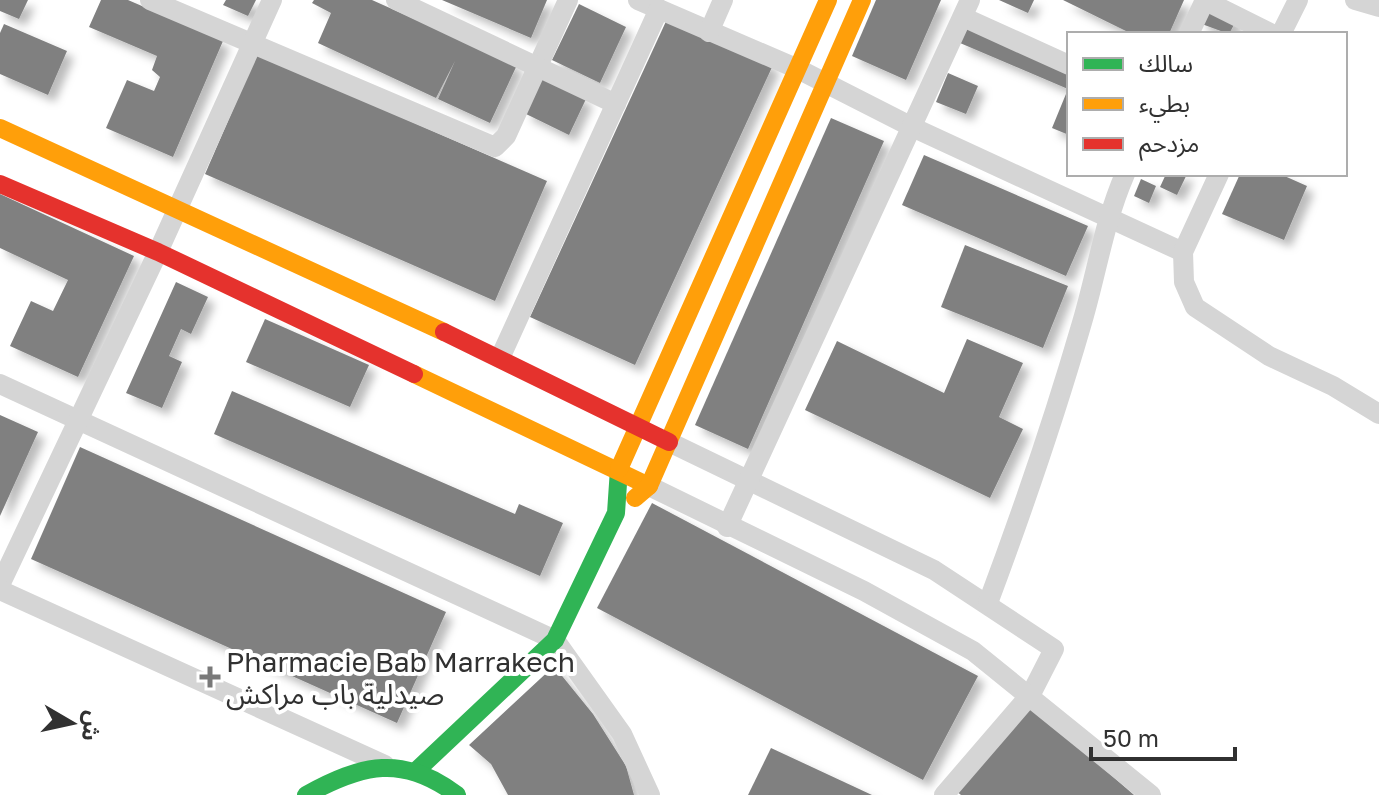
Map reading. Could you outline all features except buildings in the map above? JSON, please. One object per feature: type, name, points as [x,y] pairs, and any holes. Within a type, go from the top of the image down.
[{"type":"street","points":[[150,0],[487,147],[500,145],[568,0]]},
{"type":"street","points":[[272,0],[0,588],[352,753],[416,771],[446,785],[457,795]]},
{"type":"street","points":[[396,0],[616,104]]},
{"type":"street","points":[[638,0],[798,69],[912,127],[1183,252]]},
{"type":"street","points":[[709,32],[723,0]]},
{"type":"street","points":[[416,771],[555,640],[616,513],[618,470],[828,0]]},
{"type":"street","points":[[616,513],[649,486],[862,0]]},
{"type":"street","points":[[1190,32],[1205,0],[1268,32]]},
{"type":"street","points":[[1282,32],[1298,0]]},
{"type":"street","points":[[1355,0],[1379,7]]},
{"type":"street","points":[[727,527],[967,8],[1067,64]]},
{"type":"street","points":[[500,358],[659,9]]},
{"type":"street","points":[[0,128],[500,358],[750,482],[886,545],[988,603],[1054,649],[1031,694],[944,795]]},
{"type":"street","points":[[988,603],[1052,420],[1091,292],[1106,218],[1124,176]]},
{"type":"street","points":[[1218,176],[1183,252],[1182,273],[1188,295],[1206,317],[1269,356],[1333,386],[1379,414]]},
{"type":"street","points":[[0,184],[158,252],[618,470],[923,622],[973,651],[1031,694],[1151,795]]},
{"type":"street","points":[[0,384],[555,640],[622,734],[650,795]]},
{"type":"street","points":[[306,795],[352,771],[393,767]]},
{"type":"traffic: fast","points":[[416,771],[555,640],[616,513],[619,469]]},
{"type":"traffic: fast","points":[[306,795],[346,776],[382,768],[418,773],[457,795]]},
{"type":"traffic: slow","points":[[619,469],[828,0]]},
{"type":"traffic: slow","points":[[635,498],[649,486],[862,0]]},
{"type":"traffic: slow","points":[[0,128],[444,332]]},
{"type":"traffic: slow","points":[[414,374],[649,486]]},
{"type":"traffic: jam","points":[[0,184],[158,252],[414,374]]},
{"type":"traffic: jam","points":[[444,332],[669,442]]},
{"type":"place","name":"Pharmacie Bab Marrakech صيدلية باب مراكش","points":[[210,677]]}]
